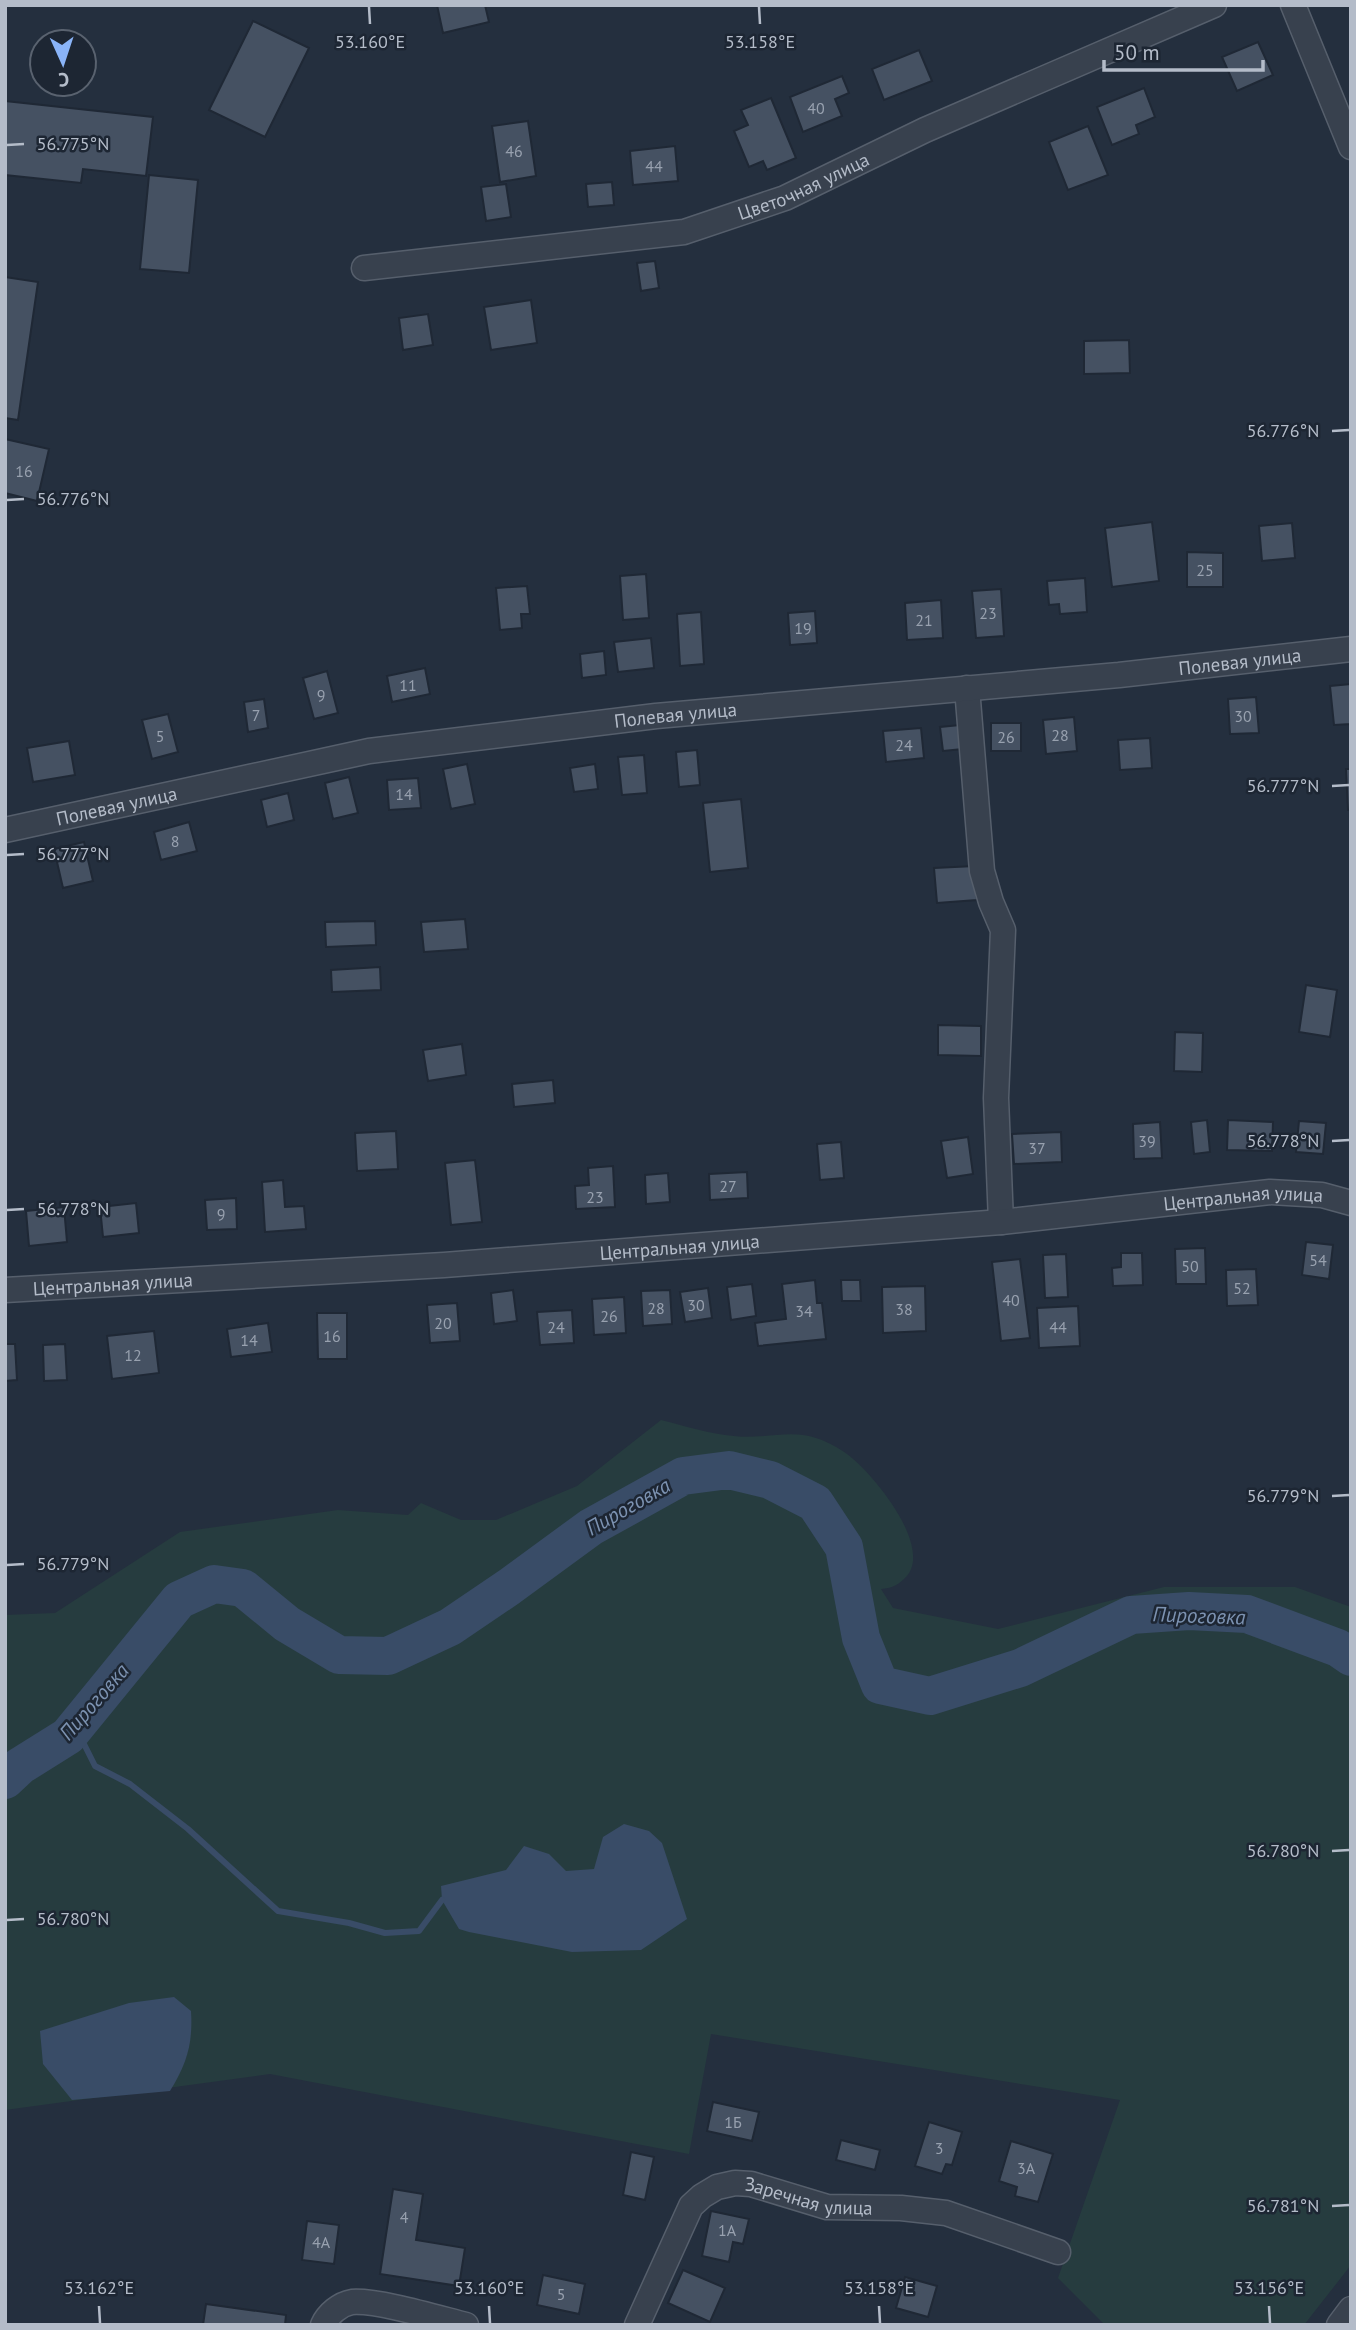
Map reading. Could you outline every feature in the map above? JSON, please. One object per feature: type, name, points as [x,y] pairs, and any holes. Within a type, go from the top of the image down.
[{"type":"street","name":"Цветочная улица","points":[[364,268],[684,232],[785,198],[925,130],[1214,5]]},
{"type":"street","points":[[1293,5],[1351,147]]},
{"type":"street","name":"Полевая улица","points":[[5,830],[369,751],[656,716],[1119,675],[1351,649]]},
{"type":"street","points":[[967,688],[982,871],[1003,930],[996,1098],[1000,1222]]},
{"type":"street","name":"Центральная улица","points":[[5,1290],[444,1265],[1000,1222],[1270,1192],[1322,1195],[1351,1203]]},
{"type":"street","name":"Заречная улица","points":[[637,2325],[691,2206],[717,2187],[735,2183],[751,2184],[827,2207],[901,2208],[946,2213],[1058,2252]]},
{"type":"street","points":[[323,2325],[334,2310],[350,2302],[371,2303],[466,2325]]},
{"type":"street","points":[[1339,2325],[1351,2309]]},
{"type":"green space","points":[[661,1420],[734,1436],[798,1434],[826,1442],[847,1454],[885,1494],[907,1531],[913,1550],[912,1566],[904,1579],[894,1586],[881,1589],[893,1608],[998,1629],[1164,1587],[1295,1587],[1351,1607],[1351,2265],[1304,2325],[1105,2325],[1058,2278],[1120,2100],[711,2034],[689,2154],[270,2074],[5,2110],[5,1615],[55,1613],[180,1532],[338,1510],[408,1515],[421,1503],[461,1520],[496,1520],[577,1486]]},
{"type":"water","points":[[624,1824],[649,1831],[662,1843],[687,1919],[641,1950],[572,1952],[469,1932],[459,1929],[442,1900],[441,1886],[506,1870],[524,1846],[549,1854],[566,1871],[594,1869],[603,1837]]},
{"type":"water","points":[[174,1997],[191,2011],[191,2033],[185,2062],[170,2091],[72,2100],[43,2064],[40,2031],[129,2003]]},
{"type":"building","points":[[437,5],[485,5],[489,22],[443,33]]},
{"type":"building","points":[[253,21],[309,48],[265,137],[209,110]]},
{"type":"building","points":[[1258,42],[1273,75],[1237,91],[1222,57]]},
{"type":"building","points":[[919,50],[932,81],[884,100],[872,69]]},
{"type":"building","points":[[842,76],[849,93],[835,99],[842,116],[803,132],[790,97]]},
{"type":"building","points":[[1144,88],[1155,117],[1136,125],[1139,134],[1112,145],[1097,107]]},
{"type":"building","points":[[771,98],[796,158],[767,170],[763,161],[749,167],[734,131],[748,125],[741,110]]},
{"type":"building","points":[[5,101],[153,117],[146,176],[83,169],[81,183],[5,175]]},
{"type":"building","points":[[528,121],[536,176],[500,182],[492,126]]},
{"type":"building","points":[[1088,126],[1108,175],[1068,190],[1049,142]]},
{"type":"building","points":[[675,146],[678,181],[633,185],[630,151]]},
{"type":"building","points":[[149,175],[198,180],[189,273],[140,269]]},
{"type":"building","points":[[612,182],[614,205],[588,207],[586,184]]},
{"type":"building","points":[[506,184],[511,217],[486,221],[481,187]]},
{"type":"building","points":[[655,261],[659,288],[641,291],[637,263]]},
{"type":"building","points":[[5,277],[38,282],[18,420],[5,418]]},
{"type":"building","points":[[531,300],[537,343],[491,350],[484,307]]},
{"type":"building","points":[[428,314],[433,345],[403,350],[399,318]]},
{"type":"building","points":[[1129,340],[1130,373],[1084,374],[1084,341]]},
{"type":"building","points":[[5,439],[49,449],[37,501],[5,493]]},
{"type":"building","points":[[1152,522],[1159,581],[1112,587],[1105,528]]},
{"type":"building","points":[[1292,523],[1295,558],[1262,561],[1259,526]]},
{"type":"building","points":[[1187,552],[1223,553],[1223,587],[1187,587]]},
{"type":"building","points":[[646,574],[649,618],[623,620],[620,576]]},
{"type":"building","points":[[1085,578],[1087,612],[1060,614],[1059,604],[1049,605],[1047,581]]},
{"type":"building","points":[[527,586],[530,614],[521,614],[522,628],[500,630],[496,588]]},
{"type":"building","points":[[1001,589],[1004,636],[976,638],[972,591]]},
{"type":"building","points":[[941,600],[943,638],[907,640],[905,603]]},
{"type":"building","points":[[815,611],[817,643],[790,645],[788,613]]},
{"type":"building","points":[[701,612],[704,664],[680,666],[677,614]]},
{"type":"building","points":[[651,638],[654,668],[618,672],[614,642]]},
{"type":"building","points":[[604,651],[606,675],[582,678],[580,654]]},
{"type":"building","points":[[425,668],[430,694],[392,702],[387,676]]},
{"type":"building","points":[[327,671],[338,713],[314,719],[303,678]]},
{"type":"building","points":[[1351,684],[1351,724],[1334,725],[1330,686]]},
{"type":"building","points":[[1256,697],[1259,733],[1230,734],[1228,699]]},
{"type":"building","points":[[264,699],[268,728],[248,732],[244,702]]},
{"type":"building","points":[[168,714],[178,752],[152,759],[142,720]]},
{"type":"building","points":[[1074,717],[1077,751],[1046,754],[1043,720]]},
{"type":"building","points":[[991,723],[1021,723],[1021,751],[991,751]]},
{"type":"building","points":[[960,725],[963,749],[943,751],[940,727]]},
{"type":"building","points":[[921,728],[924,758],[886,762],[883,731]]},
{"type":"building","points":[[1150,738],[1152,768],[1120,770],[1118,740]]},
{"type":"building","points":[[69,741],[75,775],[33,782],[27,748]]},
{"type":"building","points":[[697,750],[700,785],[679,787],[676,752]]},
{"type":"building","points":[[644,755],[647,793],[622,795],[618,757]]},
{"type":"building","points":[[467,764],[475,804],[451,809],[443,769]]},
{"type":"building","points":[[595,764],[598,789],[574,792],[570,768]]},
{"type":"building","points":[[1346,769],[1351,769],[1351,810],[1348,810]]},
{"type":"building","points":[[349,777],[358,813],[333,819],[325,783]]},
{"type":"building","points":[[418,778],[421,808],[389,810],[387,780]]},
{"type":"building","points":[[288,793],[294,820],[267,827],[261,800]]},
{"type":"building","points":[[741,799],[748,868],[710,872],[703,803]]},
{"type":"building","points":[[189,822],[197,851],[161,860],[154,832]]},
{"type":"building","points":[[84,842],[93,881],[63,888],[54,849]]},
{"type":"building","points":[[975,866],[977,900],[937,903],[934,868]]},
{"type":"building","points":[[465,919],[468,949],[424,952],[421,922]]},
{"type":"building","points":[[375,921],[376,945],[326,947],[325,922]]},
{"type":"building","points":[[380,967],[381,990],[332,992],[331,970]]},
{"type":"building","points":[[1306,985],[1337,990],[1330,1037],[1299,1032]]},
{"type":"building","points":[[938,1025],[981,1026],[981,1056],[938,1055]]},
{"type":"building","points":[[1175,1032],[1203,1033],[1202,1072],[1174,1071]]},
{"type":"building","points":[[462,1044],[466,1075],[428,1081],[423,1050]]},
{"type":"building","points":[[553,1080],[555,1103],[514,1107],[512,1084]]},
{"type":"building","points":[[1207,1120],[1210,1152],[1194,1154],[1191,1122]]},
{"type":"building","points":[[1228,1120],[1273,1122],[1272,1151],[1227,1150]]},
{"type":"building","points":[[1299,1121],[1326,1123],[1323,1154],[1296,1152]]},
{"type":"building","points":[[1160,1122],[1162,1158],[1134,1159],[1133,1124]]},
{"type":"building","points":[[396,1131],[398,1169],[357,1171],[355,1133]]},
{"type":"building","points":[[1061,1132],[1062,1162],[1014,1164],[1012,1134]]},
{"type":"building","points":[[968,1137],[973,1174],[947,1178],[941,1141]]},
{"type":"building","points":[[841,1142],[844,1178],[820,1180],[817,1144]]},
{"type":"building","points":[[475,1160],[482,1222],[451,1225],[445,1163]]},
{"type":"building","points":[[613,1166],[615,1207],[576,1209],[575,1186],[589,1185],[588,1168]]},
{"type":"building","points":[[747,1172],[748,1198],[710,1200],[709,1174]]},
{"type":"building","points":[[668,1173],[670,1202],[646,1204],[645,1175]]},
{"type":"building","points":[[283,1180],[285,1207],[304,1206],[306,1229],[265,1232],[262,1182]]},
{"type":"building","points":[[236,1198],[237,1229],[207,1230],[205,1200]]},
{"type":"building","points":[[136,1203],[139,1233],[103,1237],[100,1207]]},
{"type":"building","points":[[64,1207],[67,1242],[29,1246],[26,1211]]},
{"type":"building","points":[[1306,1242],[1333,1245],[1329,1279],[1302,1275]]},
{"type":"building","points":[[1205,1248],[1206,1284],[1176,1284],[1175,1249]]},
{"type":"building","points":[[1121,1253],[1142,1253],[1143,1285],[1113,1286],[1112,1268],[1121,1267]]},
{"type":"building","points":[[1066,1254],[1068,1297],[1045,1298],[1043,1255]]},
{"type":"building","points":[[1020,1259],[1030,1338],[1001,1341],[992,1262]]},
{"type":"building","points":[[1256,1269],[1258,1305],[1227,1306],[1226,1270]]},
{"type":"building","points":[[815,1280],[817,1303],[822,1303],[826,1339],[758,1346],[755,1323],[786,1319],[782,1284]]},
{"type":"building","points":[[841,1280],[860,1280],[861,1301],[842,1301]]},
{"type":"building","points":[[752,1284],[756,1316],[731,1320],[727,1287]]},
{"type":"building","points":[[925,1286],[926,1331],[883,1333],[882,1287]]},
{"type":"building","points":[[708,1288],[712,1318],[685,1322],[680,1292]]},
{"type":"building","points":[[513,1290],[517,1321],[494,1324],[491,1293]]},
{"type":"building","points":[[670,1290],[672,1324],[643,1326],[641,1291]]},
{"type":"building","points":[[624,1297],[626,1333],[594,1335],[592,1299]]},
{"type":"building","points":[[457,1303],[460,1341],[430,1343],[427,1305]]},
{"type":"building","points":[[1078,1306],[1080,1346],[1039,1348],[1037,1308]]},
{"type":"building","points":[[572,1310],[574,1343],[540,1345],[537,1312]]},
{"type":"building","points":[[317,1313],[347,1313],[347,1359],[318,1359]]},
{"type":"building","points":[[268,1323],[272,1352],[231,1357],[227,1329]]},
{"type":"building","points":[[154,1331],[159,1373],[112,1379],[107,1336]]},
{"type":"building","points":[[5,1344],[15,1344],[17,1380],[5,1381]]},
{"type":"building","points":[[65,1344],[67,1380],[44,1381],[43,1345]]},
{"type":"building","points":[[713,2102],[759,2112],[752,2141],[707,2131]]},
{"type":"building","points":[[929,2122],[962,2132],[952,2165],[946,2164],[942,2174],[915,2166]]},
{"type":"building","points":[[841,2140],[880,2150],[875,2170],[836,2160]]},
{"type":"building","points":[[1011,2141],[1053,2154],[1038,2202],[1015,2196],[1017,2187],[999,2181]]},
{"type":"building","points":[[631,2152],[654,2157],[645,2200],[623,2195]]},
{"type":"building","points":[[393,2189],[423,2194],[416,2240],[465,2248],[459,2286],[380,2274]]},
{"type":"building","points":[[711,2211],[749,2219],[743,2244],[733,2242],[729,2262],[702,2256]]},
{"type":"building","points":[[307,2221],[339,2225],[334,2264],[302,2260]]},
{"type":"building","points":[[683,2270],[725,2288],[710,2322],[668,2303]]},
{"type":"building","points":[[543,2275],[585,2284],[579,2314],[537,2305]]},
{"type":"building","points":[[905,2277],[937,2286],[928,2317],[896,2308]]},
{"type":"building","points":[[206,2304],[286,2315],[285,2325],[203,2325]]},
{"type":"waterway","name":"Пироговка","points":[[5,1780],[20,1766],[68,1736],[179,1600],[214,1584],[243,1588],[287,1624],[339,1655],[388,1656],[450,1627],[591,1527],[683,1476],[729,1470],[770,1480],[815,1503],[844,1547],[861,1638],[880,1685],[930,1696],[1020,1668],[1131,1615],[1189,1611],[1247,1614],[1338,1648],[1351,1657]]},
{"type":"waterway","points":[[68,1736],[83,1742],[95,1766],[130,1784],[188,1829],[278,1911],[349,1923],[385,1933],[419,1931],[442,1900]]}]
